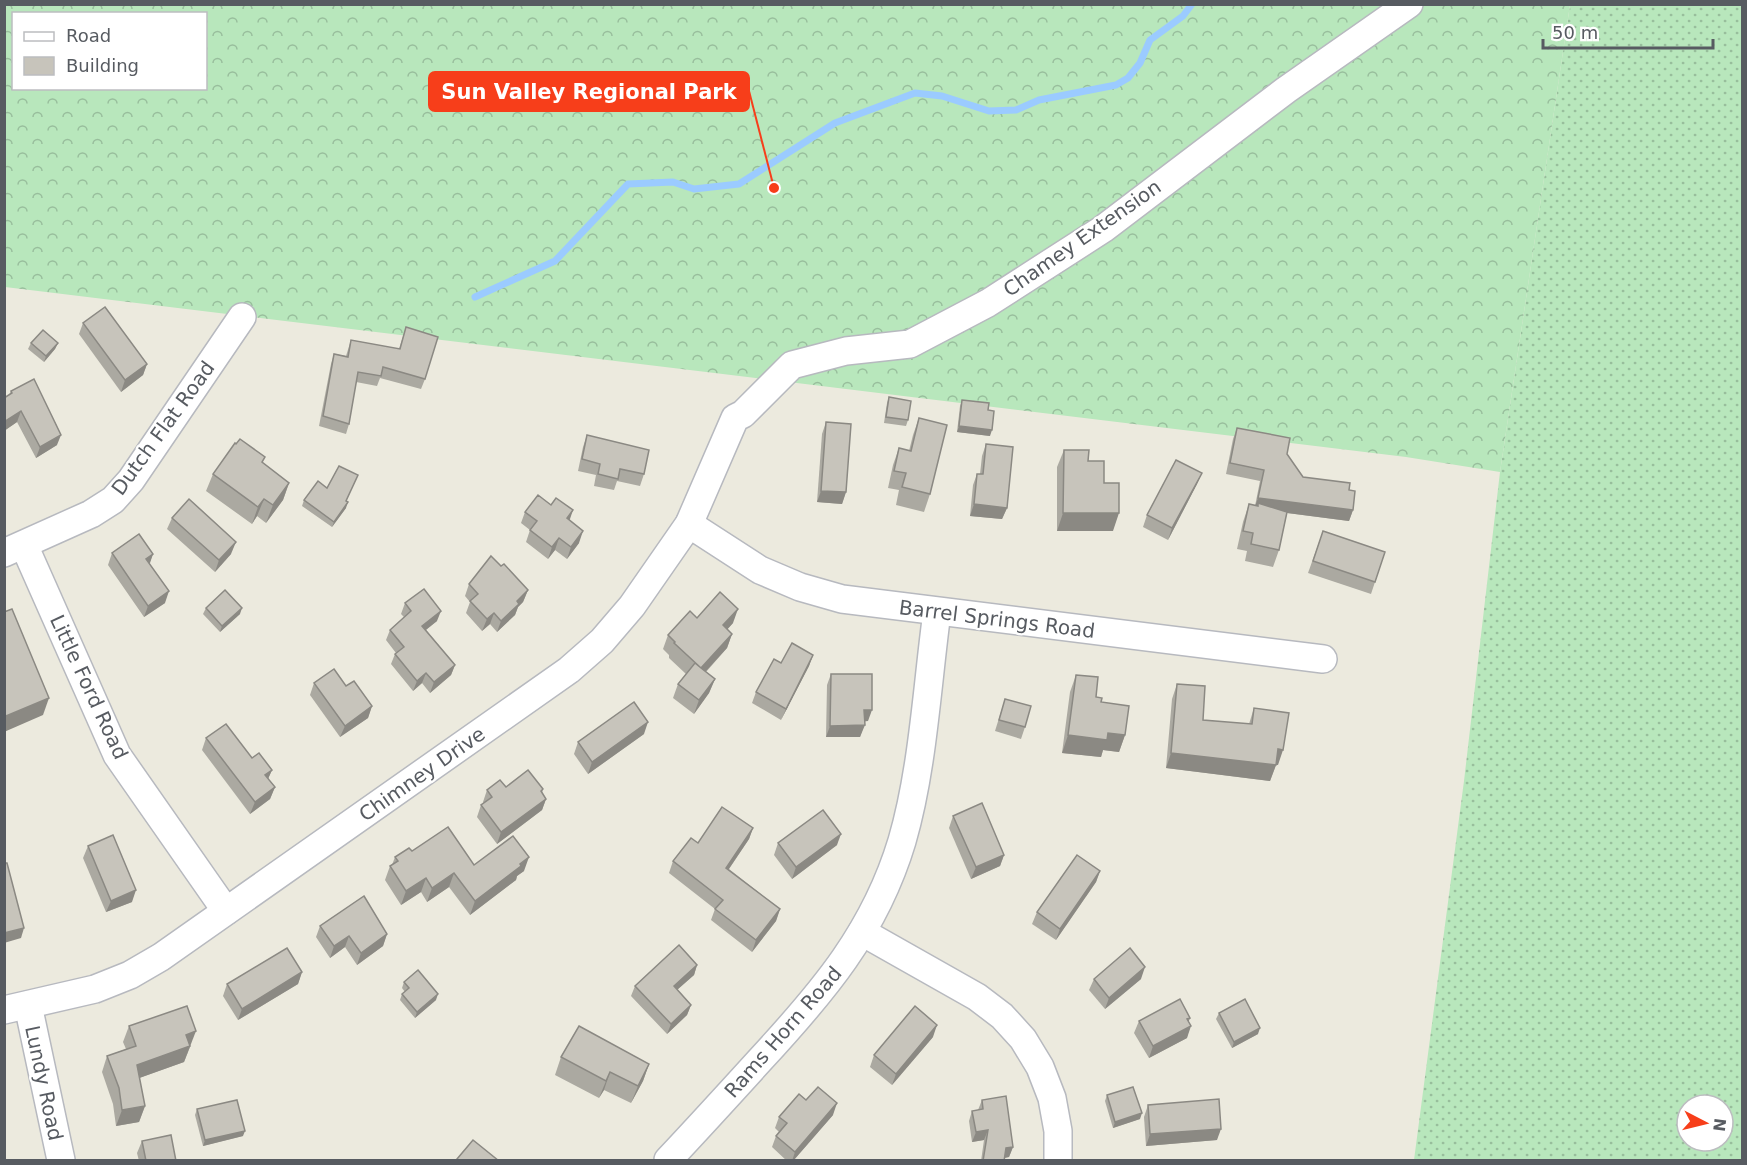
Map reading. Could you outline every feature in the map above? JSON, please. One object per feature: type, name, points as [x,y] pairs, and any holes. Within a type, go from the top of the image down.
[{"type":"street","name":"Chamey Extension","points":[[735,418],[743,414],[792,365],[846,351],[910,344],[988,303],[1102,229],[1286,90],[1409,4]]},
{"type":"street","name":"Dutch Flat Road","points":[[14,549],[91,514],[113,500],[131,480],[242,317]]},
{"type":"street","name":"Chimney Drive","points":[[16,1007],[95,989],[130,975],[160,957],[569,670],[602,641],[632,606],[688,524],[735,418]]},
{"type":"street","name":"Barrel Springs Road","points":[[688,524],[760,570],[800,587],[842,599],[1323,659]]},
{"type":"street","name":"Little Ford Road","points":[[14,549],[117,755],[226,911]]},
{"type":"street","name":"Rams Horn Road","points":[[668,1161],[812,1004],[841,966],[862,932],[884,887],[902,842],[914,791],[937,612]]},
{"type":"street","points":[[862,932],[977,997],[1002,1016],[1023,1039],[1040,1067],[1052,1098],[1058,1131],[1058,1161]]},
{"type":"street","name":"Lundy Road","points":[[16,1007],[61,1161]]},
{"type":"green space","points":[[5,5],[1570,5],[1500,472],[1406,457],[5,287]]},
{"type":"green space","points":[[1570,5],[1742,5],[1742,1160],[1414,1160],[1464,781],[1500,472]]},
{"type":"building","points":[[105,307],[147,364],[125,380],[83,323]]},
{"type":"building","points":[[406,327],[438,337],[425,379],[383,367],[381,376],[358,372],[349,424],[323,416],[334,354],[348,357],[351,340],[400,349]]},
{"type":"building","points":[[43,330],[58,343],[46,356],[31,343]]},
{"type":"building","points":[[34,379],[61,435],[40,447],[21,411],[4,422],[4,398],[12,393],[11,391]]},
{"type":"building","points":[[889,397],[911,401],[908,420],[886,417]]},
{"type":"building","points":[[962,400],[989,403],[988,410],[994,411],[992,430],[959,426]]},
{"type":"building","points":[[919,418],[947,425],[930,494],[902,487],[906,473],[894,471],[899,448],[911,451]]},
{"type":"building","points":[[826,422],[851,424],[846,492],[821,491]]},
{"type":"building","points":[[1237,428],[1290,438],[1287,454],[1303,477],[1350,483],[1349,490],[1355,491],[1353,510],[1258,498],[1264,470],[1230,463]]},
{"type":"building","points":[[587,435],[649,450],[644,474],[620,469],[618,479],[598,474],[600,464],[582,459]]},
{"type":"building","points":[[240,439],[265,457],[262,462],[289,483],[273,505],[264,499],[258,507],[213,474]]},
{"type":"building","points":[[986,444],[1013,447],[1007,508],[974,504],[977,474],[983,474]]},
{"type":"building","points":[[1064,450],[1089,450],[1088,461],[1104,461],[1104,483],[1119,483],[1119,513],[1063,513]]},
{"type":"building","points":[[1176,460],[1202,473],[1172,528],[1147,515]]},
{"type":"building","points":[[339,466],[358,475],[346,501],[348,502],[334,522],[304,500],[318,481],[327,488]]},
{"type":"building","points":[[538,495],[551,505],[556,498],[573,510],[567,518],[583,531],[571,547],[559,538],[552,547],[530,530],[537,521],[525,512]]},
{"type":"building","points":[[189,499],[236,542],[219,560],[172,518]]},
{"type":"building","points":[[1258,503],[1287,512],[1279,550],[1251,544],[1253,533],[1243,531],[1249,504],[1258,506]]},
{"type":"building","points":[[1323,531],[1385,552],[1375,582],[1313,561]]},
{"type":"building","points":[[139,534],[153,554],[146,559],[169,591],[148,606],[112,553]]},
{"type":"building","points":[[491,556],[501,566],[504,564],[528,590],[517,601],[519,604],[501,621],[494,613],[487,619],[470,601],[478,594],[469,584]]},
{"type":"building","points":[[424,589],[441,611],[422,626],[455,665],[434,682],[426,673],[417,681],[395,654],[404,647],[390,630],[411,611],[405,603]]},
{"type":"building","points":[[225,590],[242,608],[222,626],[206,608]]},
{"type":"building","points":[[720,592],[738,609],[723,625],[732,634],[701,668],[668,635],[690,611],[697,618]]},
{"type":"building","points":[[12,609],[49,698],[6,716],[4,713],[4,612]]},
{"type":"building","points":[[792,643],[813,655],[786,709],[756,692],[774,659],[781,663]]},
{"type":"building","points":[[695,663],[715,679],[699,700],[678,684]]},
{"type":"building","points":[[334,669],[346,686],[354,681],[372,706],[345,726],[314,683]]},
{"type":"building","points":[[831,674],[872,674],[872,710],[864,710],[865,725],[830,726]]},
{"type":"building","points":[[1076,675],[1098,677],[1096,697],[1102,698],[1101,702],[1129,706],[1125,735],[1108,733],[1107,740],[1068,735]]},
{"type":"building","points":[[1177,684],[1205,686],[1203,720],[1252,724],[1254,708],[1289,713],[1283,750],[1278,749],[1276,765],[1171,753]]},
{"type":"building","points":[[1005,699],[1031,706],[1025,727],[999,720]]},
{"type":"building","points":[[634,702],[648,722],[592,762],[578,742]]},
{"type":"building","points":[[226,724],[252,758],[259,753],[272,770],[265,775],[275,787],[255,802],[206,738]]},
{"type":"building","points":[[528,770],[543,789],[541,791],[546,799],[501,832],[481,805],[492,797],[487,790],[500,780],[506,787]]},
{"type":"building","points":[[982,803],[1004,855],[976,867],[953,816]]},
{"type":"building","points":[[722,807],[753,828],[726,868],[780,909],[756,940],[715,909],[723,900],[673,861],[691,838],[698,843]]},
{"type":"building","points":[[823,810],[841,834],[796,867],[778,843]]},
{"type":"building","points":[[448,827],[474,865],[513,836],[529,857],[520,864],[521,866],[475,901],[454,873],[432,888],[426,878],[406,891],[390,866],[398,861],[395,857],[409,848],[412,851]]},
{"type":"building","points":[[113,835],[136,890],[111,901],[88,846]]},
{"type":"building","points":[[1077,855],[1100,871],[1060,929],[1037,912]]},
{"type":"building","points":[[4,863],[7,863],[24,928],[4,933]]},
{"type":"building","points":[[364,896],[387,934],[361,953],[349,936],[334,946],[320,926]]},
{"type":"building","points":[[679,945],[697,965],[674,986],[691,1005],[671,1024],[635,986]]},
{"type":"building","points":[[287,948],[302,972],[242,1009],[227,984]]},
{"type":"building","points":[[1130,948],[1145,967],[1109,998],[1094,979]]},
{"type":"building","points":[[418,970],[438,994],[417,1012],[402,994],[409,988],[404,982]]},
{"type":"building","points":[[1180,999],[1190,1018],[1187,1019],[1191,1026],[1153,1046],[1139,1021]]},
{"type":"building","points":[[1245,999],[1260,1028],[1234,1042],[1219,1013]]},
{"type":"building","points":[[187,1006],[196,1031],[186,1035],[190,1046],[137,1065],[145,1106],[122,1110],[119,1088],[107,1056],[136,1046],[129,1026]]},
{"type":"building","points":[[915,1006],[937,1025],[896,1074],[874,1055]]},
{"type":"building","points":[[579,1026],[649,1064],[638,1086],[610,1072],[606,1081],[561,1057]]},
{"type":"building","points":[[818,1087],[837,1103],[795,1152],[776,1136],[787,1123],[779,1117],[799,1094],[806,1100]]},
{"type":"building","points":[[1133,1087],[1142,1113],[1115,1122],[1107,1095]]},
{"type":"building","points":[[1006,1096],[1013,1147],[1006,1148],[1004,1161],[983,1161],[988,1130],[976,1132],[972,1111],[983,1109],[982,1100]]},
{"type":"building","points":[[1219,1099],[1221,1129],[1150,1134],[1148,1105]]},
{"type":"building","points":[[237,1100],[245,1131],[205,1140],[197,1109]]},
{"type":"building","points":[[171,1135],[176,1161],[146,1161],[142,1141]]},
{"type":"building","points":[[473,1140],[499,1161],[459,1161],[457,1159]]},
{"type":"waterway","points":[[475,297],[555,261],[628,184],[673,182],[694,189],[739,184],[835,123],[915,93],[942,96],[989,111],[1016,110],[1039,100],[1116,85],[1128,78],[1140,63],[1150,40],[1183,16],[1192,4]]},
{"type":"place","name":"Sun Valley Regional Park","points":[[774,188]]}]
